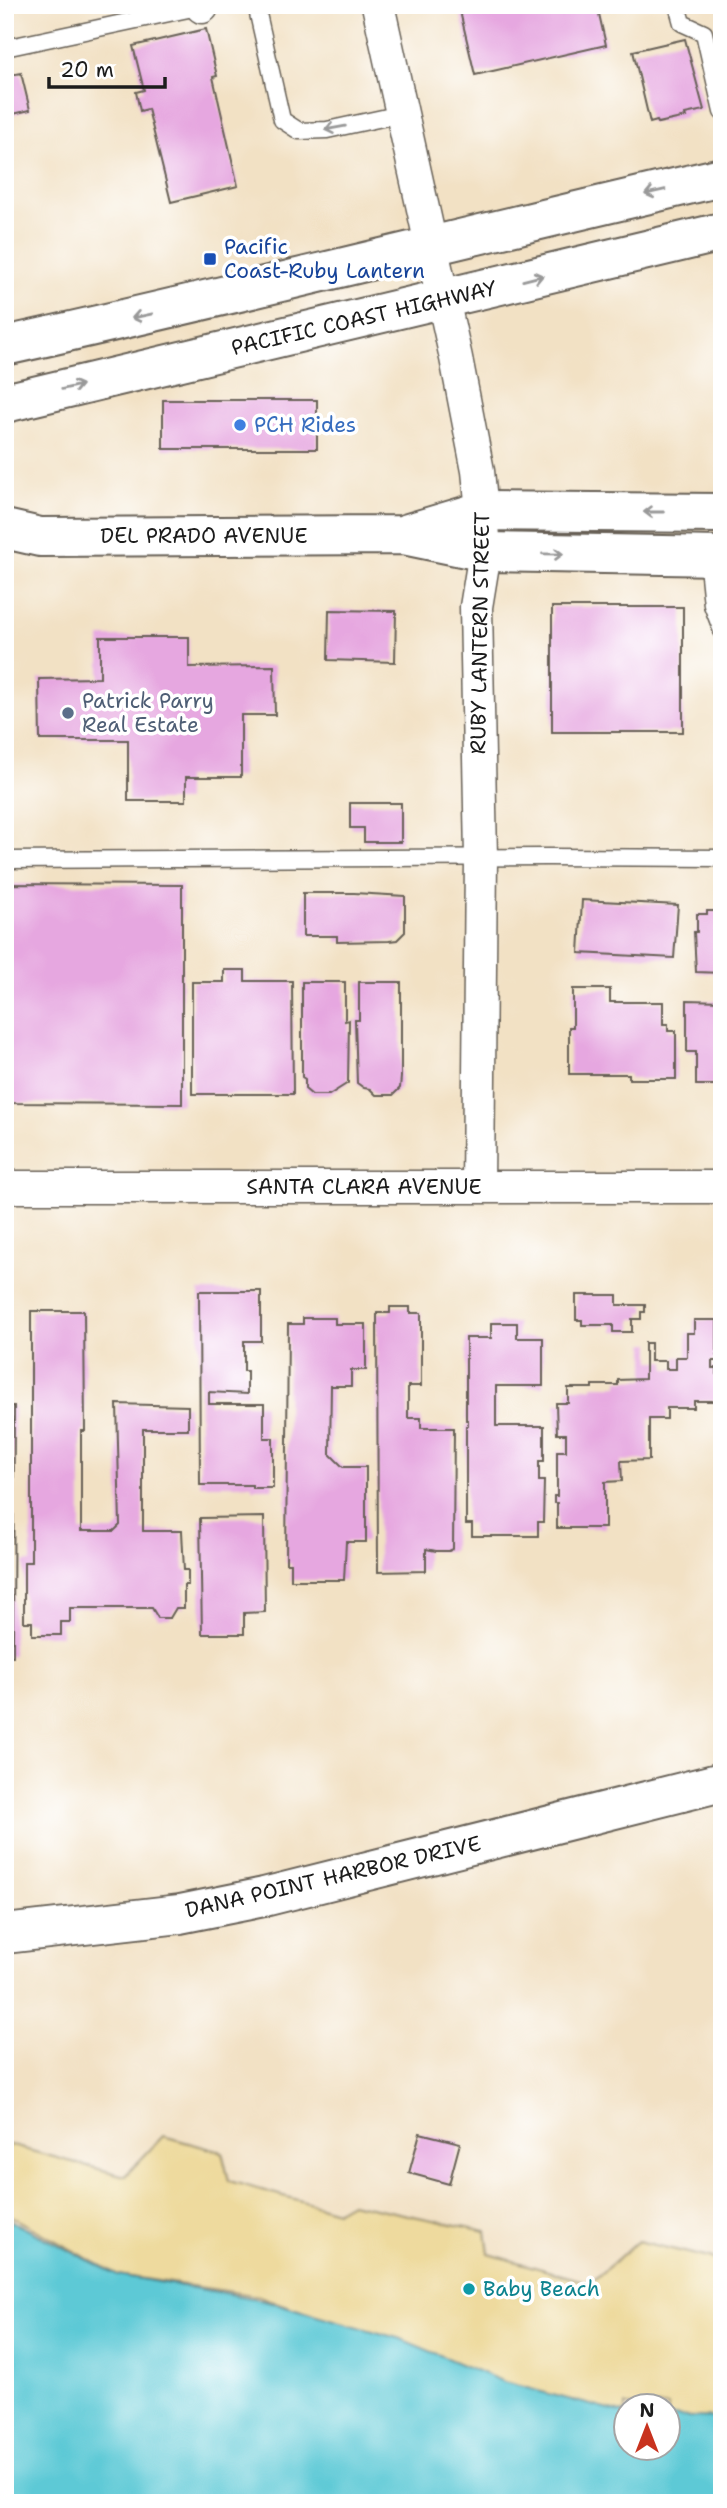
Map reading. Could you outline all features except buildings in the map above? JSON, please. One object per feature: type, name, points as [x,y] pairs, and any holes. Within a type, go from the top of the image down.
[{"type":"main road","points":[[5,346],[208,301],[430,245],[722,177]]},
{"type":"main road","name":"PACIFIC COAST HIGHWAY","points":[[5,403],[722,232]]},
{"type":"main road","name":"DEL PRADO AVENUE","points":[[403,535],[482,511],[722,513]]},
{"type":"main road","name":"DEL PRADO AVENUE","points":[[5,529],[40,537],[403,535],[485,552],[714,556]]},
{"type":"main road","name":"DANA POINT HARBOR DRIVE","points":[[5,1934],[180,1914],[264,1897],[722,1782]]},
{"type":"main road","name":"DANA POINT HARBOR DRIVE","points":[[657,1798],[722,1804]]},
{"type":"street","name":"RUBY LANTERN STREET","points":[[378,5],[443,300],[478,471],[482,511],[485,552],[476,607],[481,857],[478,1187]]},
{"type":"street","name":"SANTA CLARA AVENUE","points":[[5,1187],[722,1187]]},
{"type":"lane","points":[[256,5],[282,120],[299,131],[327,130],[401,114]]},
{"type":"lane","points":[[677,5],[682,23],[704,33],[722,112]]},
{"type":"lane","points":[[5,48],[204,6]]},
{"type":"lane","points":[[714,556],[712,605],[722,631]]},
{"type":"lane","points":[[5,860],[722,858]]},
{"type":"sand","name":"Baby Beach","points":[[163,2136],[222,2152],[229,2181],[337,2211],[351,2203],[486,2231],[489,2254],[590,2283],[638,2241],[722,2261],[722,2436],[682,2432],[682,2392],[612,2392],[612,2420],[598,2417],[259,2296],[118,2275],[5,2213],[5,2144],[125,2176]]},
{"type":"water","points":[[5,2218],[118,2275],[264,2300],[401,2339],[504,2382],[612,2411],[612,2462],[682,2462],[682,2417],[722,2418],[722,2503],[5,2503]]},
{"type":"place","name":"Pacific Coast-Ruby Lantern","points":[[210,259]]},
{"type":"place","name":"PCH Rides","points":[[240,425]]},
{"type":"place","name":"Patrick Parry Real Estate","points":[[68,713]]},
{"type":"place","name":"Baby Beach","points":[[469,2289]]}]
